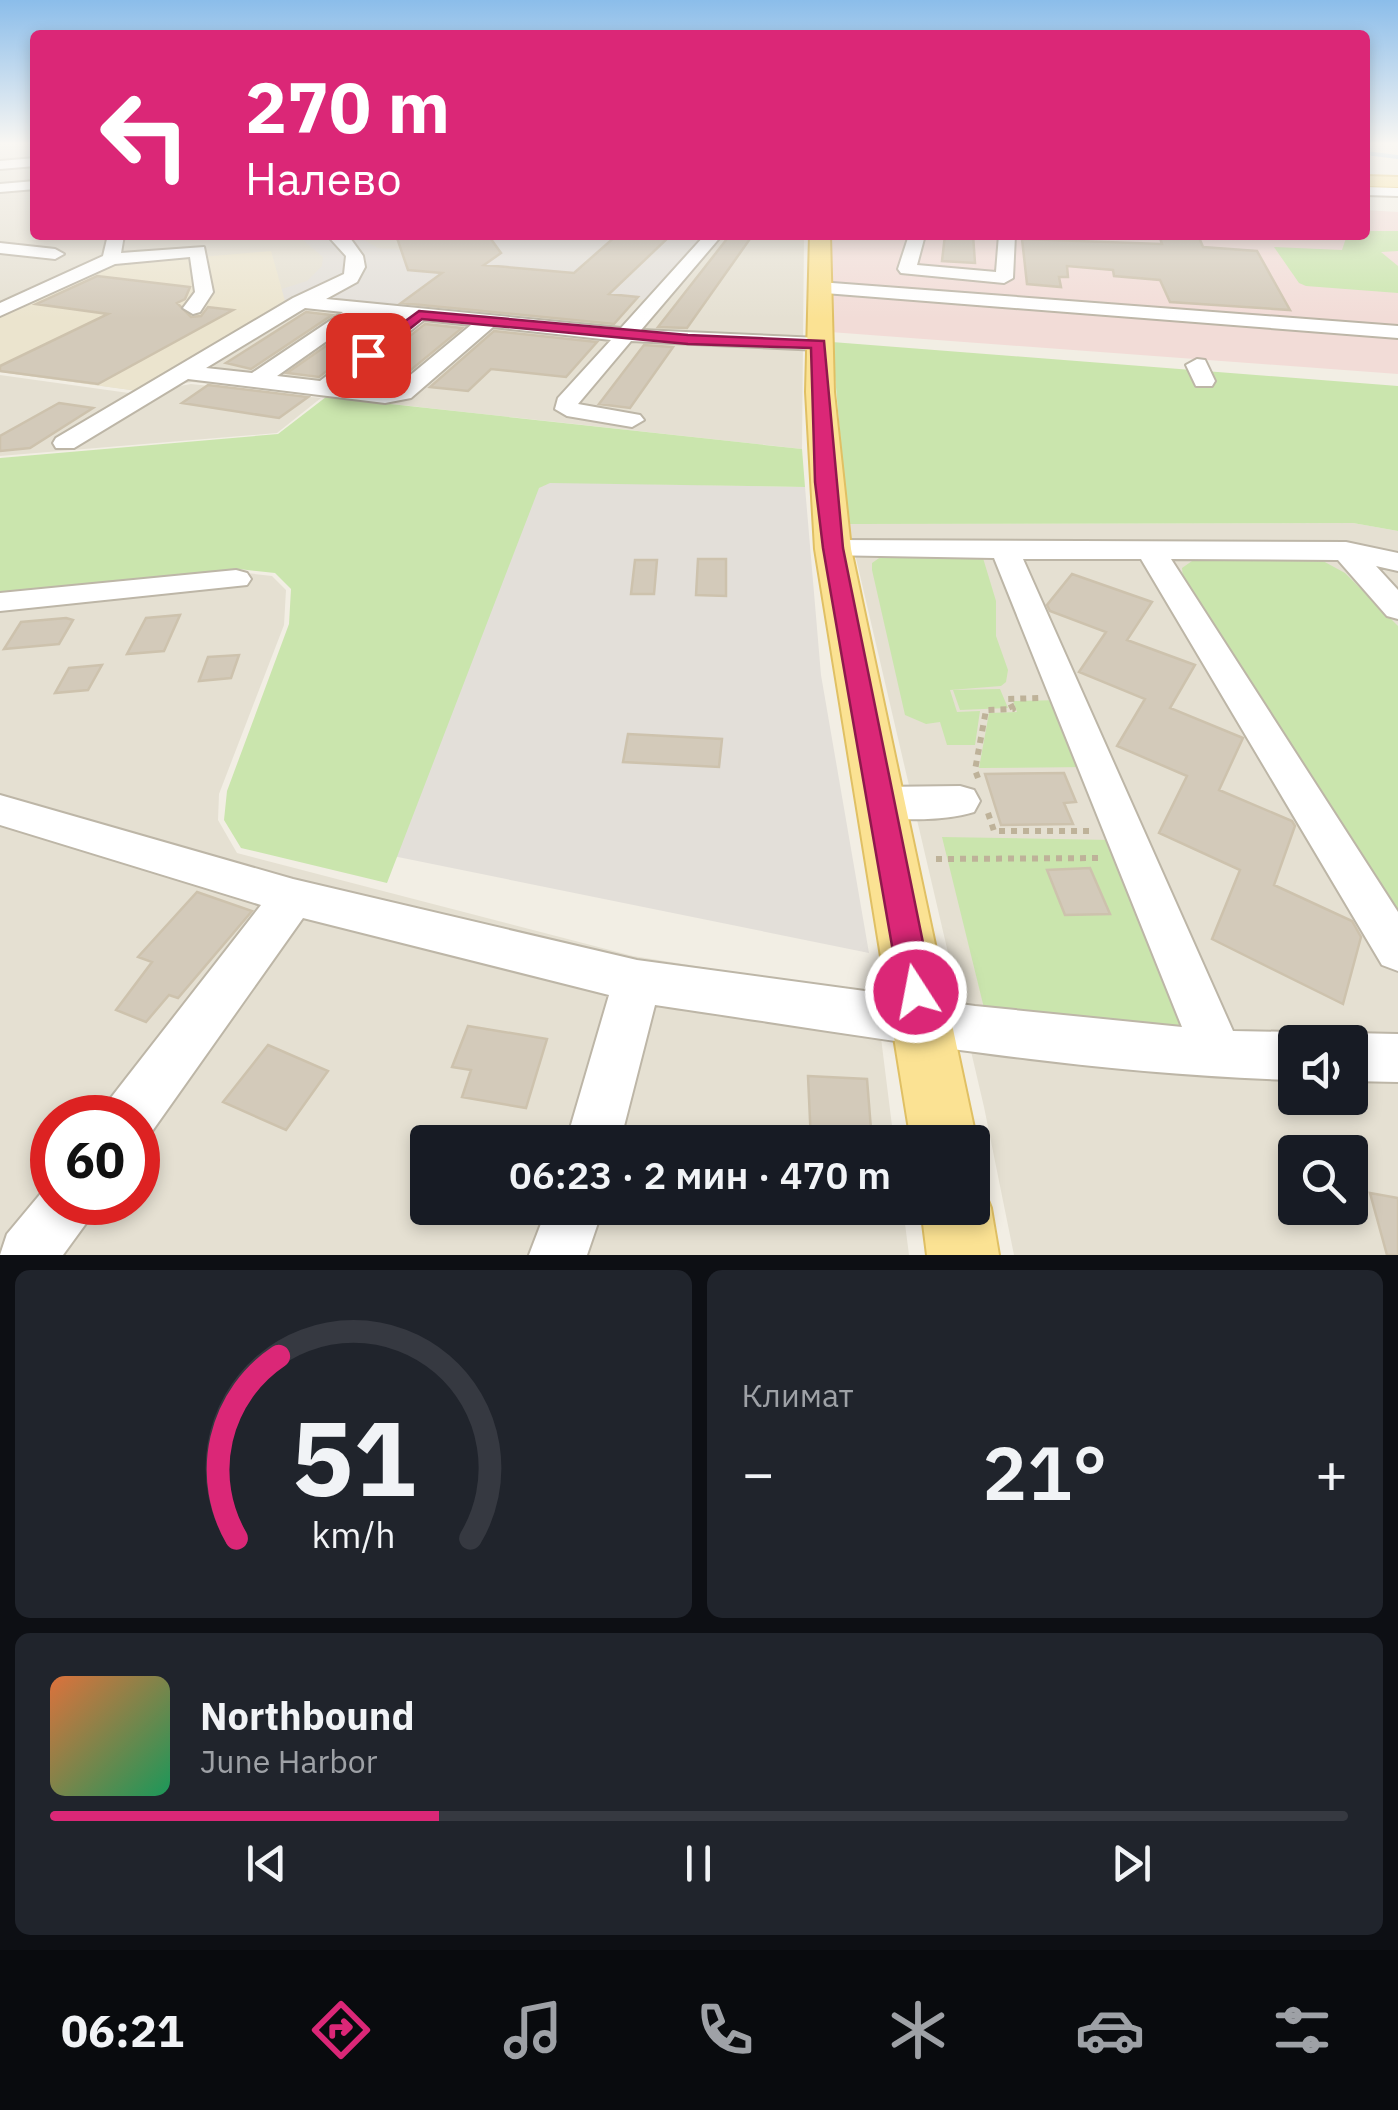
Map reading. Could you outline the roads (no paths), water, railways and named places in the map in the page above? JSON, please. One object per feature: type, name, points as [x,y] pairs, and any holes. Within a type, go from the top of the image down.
[{"type":"main road","points":[[820,240],[818,344],[825,482],[833,548],[941,1125]]},
{"type":"main road","points":[[959,1225],[963,1255]]},
{"type":"street","points":[[112,259],[115,240]]},
{"type":"street","points":[[65,443],[300,302],[348,280],[355,272],[351,249],[341,240]]},
{"type":"street","points":[[632,420],[583,414],[568,409],[566,403],[710,240]]},
{"type":"street","points":[[916,240],[908,268],[1004,278],[1007,240]]},
{"type":"street","points":[[0,310],[112,259],[198,243],[204,292],[193,308]]},
{"type":"street","points":[[0,248],[54,254]]},
{"type":"street","points":[[818,288],[1398,332]]},
{"type":"street","points":[[300,302],[625,335],[818,344]]},
{"type":"street","points":[[256,380],[360,308]]},
{"type":"street","points":[[324,388],[419,315]]},
{"type":"street","points":[[186,372],[385,396],[403,394],[487,322]]},
{"type":"street","points":[[833,548],[1346,552],[1398,562]]},
{"type":"street","points":[[1005,550],[1218,1054]]},
{"type":"street","points":[[1151,551],[1395,943]]},
{"type":"street","points":[[1346,552],[1398,610]]},
{"type":"street","points":[[0,602],[236,579]]},
{"type":"street","points":[[879,802],[973,790]]},
{"type":"street","points":[[4,816],[293,897],[637,980],[922,1022],[1218,1054],[1278,1056]]},
{"type":"street","points":[[147,1095],[293,897]]},
{"type":"street","points":[[598,1125],[637,980]]},
{"type":"street","points":[[1368,1057],[1398,1058]]},
{"type":"street","points":[[28,1255],[50,1225]]},
{"type":"street","points":[[558,1255],[569,1225]]}]
